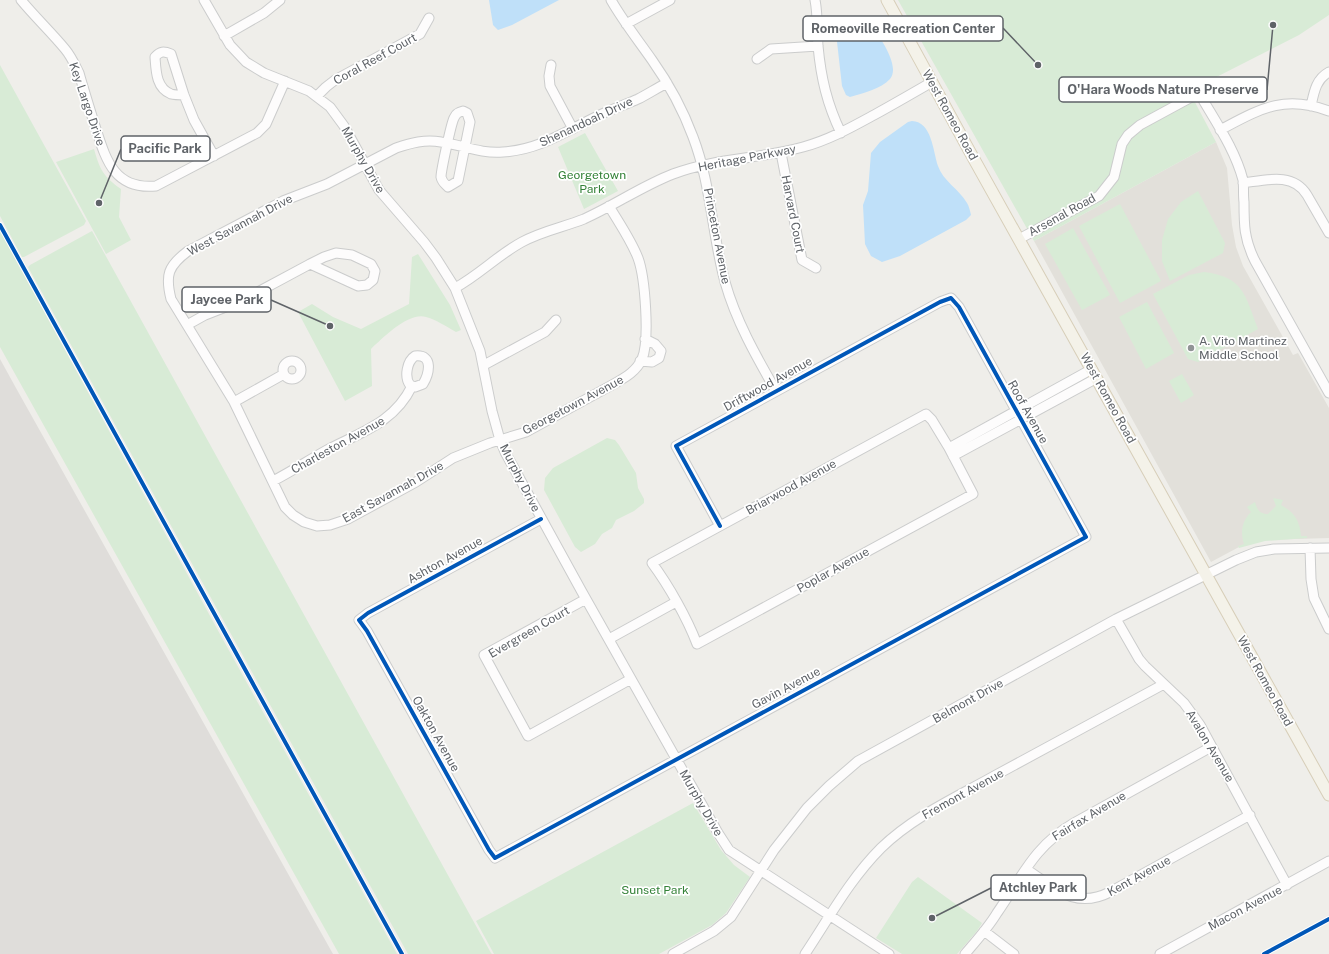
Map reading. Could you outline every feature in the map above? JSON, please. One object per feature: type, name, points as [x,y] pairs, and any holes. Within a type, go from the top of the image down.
[{"type":"main road","name":"West Romeo Road","points":[[887,0],[1329,795]]},
{"type":"street","name":"Key Largo Drive","points":[[22,0],[66,49],[73,60],[79,74],[105,157],[122,179],[132,185],[144,187],[156,186],[257,133],[266,124],[284,81]]},
{"type":"street","name":"Murphy Drive","points":[[204,0],[224,36],[233,49],[246,62],[264,73],[302,87],[317,96],[330,107],[339,118],[378,190],[424,242],[455,288],[480,351],[492,411],[500,440],[513,467],[676,759],[729,850],[889,954]]},
{"type":"street","points":[[224,36],[264,13],[280,0]]},
{"type":"street","name":"Princeton Avenue","points":[[611,0],[667,83],[687,122],[702,165],[721,267],[731,301],[748,339],[776,391]]},
{"type":"street","points":[[626,24],[670,0]]},
{"type":"street","points":[[816,0],[818,46],[822,77],[827,101],[841,133]]},
{"type":"street","name":"Coral Reef Court","points":[[317,96],[335,80],[420,34],[429,18]]},
{"type":"street","points":[[757,59],[771,49],[818,46]]},
{"type":"street","points":[[184,95],[170,94],[161,87],[157,77],[155,64],[155,57],[158,53],[165,51],[171,54],[184,95],[194,120],[214,156]]},
{"type":"street","points":[[551,65],[549,76],[550,86],[573,129]]},
{"type":"street","points":[[1311,106],[1317,83],[1329,72]]},
{"type":"street","name":"Heritage Parkway","points":[[455,288],[467,282],[508,251],[524,241],[542,232],[585,218],[655,181],[675,173],[710,163],[759,157],[804,147],[825,140],[841,133],[932,82]]},
{"type":"street","name":"Shenandoah Drive","points":[[364,164],[392,149],[407,144],[431,141],[448,143],[484,152],[520,150],[542,144],[605,112],[639,98],[667,83]]},
{"type":"street","name":"Arsenal Road","points":[[1019,239],[1099,196],[1114,177],[1122,144],[1128,135],[1140,125],[1199,93],[1220,130]]},
{"type":"street","points":[[1329,112],[1311,106],[1291,103],[1266,107],[1220,130],[1239,168],[1243,183],[1244,224],[1247,245],[1329,393]]},
{"type":"street","points":[[464,111],[467,113],[470,122],[465,148],[458,181],[448,187],[444,184],[441,177],[448,143],[454,118],[458,112],[464,111]]},
{"type":"street","name":"Harvard Court","points":[[781,152],[802,260],[816,268]]},
{"type":"street","name":"West Savannah Drive","points":[[234,402],[171,299],[167,284],[170,270],[177,259],[188,251],[283,201],[327,184],[364,164]]},
{"type":"street","points":[[1243,183],[1275,179],[1290,180],[1296,183],[1304,190],[1329,233]]},
{"type":"street","name":"Georgetown Avenue","points":[[500,440],[526,432],[612,385],[635,370],[640,361],[644,351],[646,305],[641,268],[630,242],[609,206]]},
{"type":"street","points":[[187,325],[205,315],[242,301],[310,264],[336,253],[352,255],[371,264],[375,271],[375,276],[367,285],[358,286],[310,264]]},
{"type":"street","name":"Driftwood Avenue","points":[[720,526],[676,446],[940,302],[951,298]]},
{"type":"street","name":"Roof Avenue","points":[[951,298],[959,307],[1086,537]]},
{"type":"street","points":[[484,365],[545,332],[556,320]]},
{"type":"street","points":[[640,361],[652,362],[659,358],[660,351],[655,344],[645,339]]},
{"type":"street","points":[[234,402],[284,374]]},
{"type":"street","points":[[951,452],[1095,374]]},
{"type":"street","name":"Charleston Avenue","points":[[273,481],[328,449],[371,429],[388,417],[402,403],[412,386]]},
{"type":"street","name":"East Savannah Drive","points":[[234,402],[285,507],[293,515],[304,522],[317,526],[330,525],[355,515],[416,482],[453,458],[500,440]]},
{"type":"street","name":"Briarwood Avenue","points":[[676,602],[652,563],[926,414],[932,420],[951,452]]},
{"type":"street","name":"Poplar Avenue","points":[[676,602],[693,633],[697,644],[973,494],[951,452]]},
{"type":"street","name":"Ashton Avenue","points":[[359,620],[368,613],[541,519]]},
{"type":"street","name":"Gavin Avenue","points":[[495,858],[1086,537]]},
{"type":"street","points":[[1310,548],[1311,579],[1314,598],[1329,629]]},
{"type":"street","name":"Belmont Drive","points":[[673,954],[714,931],[727,921],[761,872],[774,850],[807,808],[829,786],[858,762],[1116,619],[1236,560],[1256,552],[1274,549],[1329,548]]},
{"type":"street","name":"Evergreen Court","points":[[586,599],[484,655],[528,736],[631,679]]},
{"type":"street","points":[[609,639],[676,602]]},
{"type":"street","name":"Avalon Avenue","points":[[1116,619],[1145,666],[1192,713],[1250,815],[1287,885]]},
{"type":"street","name":"Oakton Avenue","points":[[359,620],[367,630],[489,850],[495,858]]},
{"type":"street","name":"Fremont Avenue","points":[[805,954],[830,915],[862,870],[881,848],[916,821],[939,806],[1164,684]]},
{"type":"street","name":"Fairfax Avenue","points":[[965,954],[997,914],[1026,869],[1047,842],[1064,828],[1211,746]]},
{"type":"street","name":"Kent Avenue","points":[[1026,869],[1066,895],[1080,899],[1096,899],[1250,815]]},
{"type":"street","name":"Macon Avenue","points":[[1160,954],[1329,861]]},
{"type":"street","points":[[984,931],[1014,954]]},
{"type":"shaded area","name":"A. Vito Martinez Middle School","points":[[1216,142],[1227,168],[1232,225],[1236,247],[1243,266],[1293,355],[1298,353],[1329,408],[1329,538],[1258,540],[1239,547],[1211,562],[1034,241]]},
{"type":"shaded area","points":[[0,359],[16,388],[333,954],[0,954]]},
{"type":"green space","points":[[898,0],[1329,0],[1329,15],[1299,35],[1189,91],[1216,142],[1034,241]]},
{"type":"green space","points":[[0,65],[86,221],[84,225],[24,257],[22,257],[0,216]]},
{"type":"green space","name":"Georgetown Park","points":[[585,133],[618,191],[584,209],[558,147]]},
{"type":"green space","points":[[94,149],[103,172],[121,189],[119,217],[131,240],[106,254],[56,162]]},
{"type":"green space","points":[[1198,191],[1225,243],[1223,253],[1170,281],[1162,261],[1162,240],[1168,219],[1181,202]]},
{"type":"green space","points":[[1120,204],[1161,281],[1120,303],[1079,226]]},
{"type":"green space","points":[[1073,228],[1110,295],[1082,310],[1045,244]]},
{"type":"green space","points":[[0,231],[221,636],[397,954],[339,954],[0,347]]},
{"type":"green space","points":[[92,231],[492,954],[408,954],[29,269],[28,267],[30,265]]},
{"type":"green space","points":[[418,254],[450,305],[461,330],[456,332],[437,321],[419,316],[404,322],[371,349],[372,386],[345,401],[298,312],[312,304],[333,317],[361,329],[409,304],[412,257]]},
{"type":"green space","points":[[1204,272],[1217,274],[1235,283],[1246,297],[1258,329],[1198,362],[1188,359],[1153,294],[1189,275]]},
{"type":"green space","points":[[1147,302],[1174,353],[1146,369],[1119,317]]},
{"type":"green space","points":[[1182,374],[1194,395],[1181,403],[1169,381]]},
{"type":"green space","points":[[607,438],[615,440],[636,473],[638,488],[644,499],[644,503],[634,511],[616,520],[612,528],[602,534],[595,544],[581,552],[575,547],[544,490],[545,478],[553,468]]},
{"type":"green space","points":[[1273,498],[1283,500],[1281,505],[1293,514],[1298,521],[1301,536],[1307,536],[1307,538],[1265,541],[1239,548],[1238,546],[1244,544],[1242,531],[1244,523],[1251,512],[1247,507],[1255,502],[1259,511],[1268,514],[1276,506]]},
{"type":"green space","name":"Sunset Park","points":[[693,803],[721,850],[734,865],[750,877],[726,913],[712,925],[659,954],[494,954],[476,921]]},
{"type":"green space","points":[[918,877],[982,923],[957,954],[902,954],[876,938],[912,882]]},
{"type":"water","points":[[489,0],[559,0],[512,25],[498,30],[493,25]]},
{"type":"water","points":[[861,17],[866,18],[886,48],[893,65],[893,73],[890,79],[882,85],[850,97],[846,95],[842,86],[836,33],[841,25],[846,21]]},
{"type":"water","points":[[912,121],[924,126],[928,132],[940,171],[947,181],[964,198],[971,215],[966,220],[900,256],[882,262],[871,256],[865,244],[863,205],[868,191],[871,153],[880,142],[908,122]]},
{"type":"cycle path","points":[[0,225],[402,954]]},
{"type":"cycle path","points":[[541,519],[368,613],[359,620],[367,631],[489,850],[495,858],[1086,537],[959,307],[951,298],[940,302],[676,446],[720,526]]},
{"type":"cycle path","points":[[1264,954],[1329,919]]},
{"type":"place","name":"O'Hara Woods Nature Preserve","points":[[1273,25]]},
{"type":"place","name":"Romeoville Recreation Center","points":[[1038,65]]},
{"type":"place","name":"Pacific Park","points":[[99,203]]},
{"type":"place","name":"Jaycee Park","points":[[330,326]]},
{"type":"place","name":"A. Vito Martinez Middle School","points":[[1191,348]]},
{"type":"place","name":"Atchley Park","points":[[932,918]]}]
